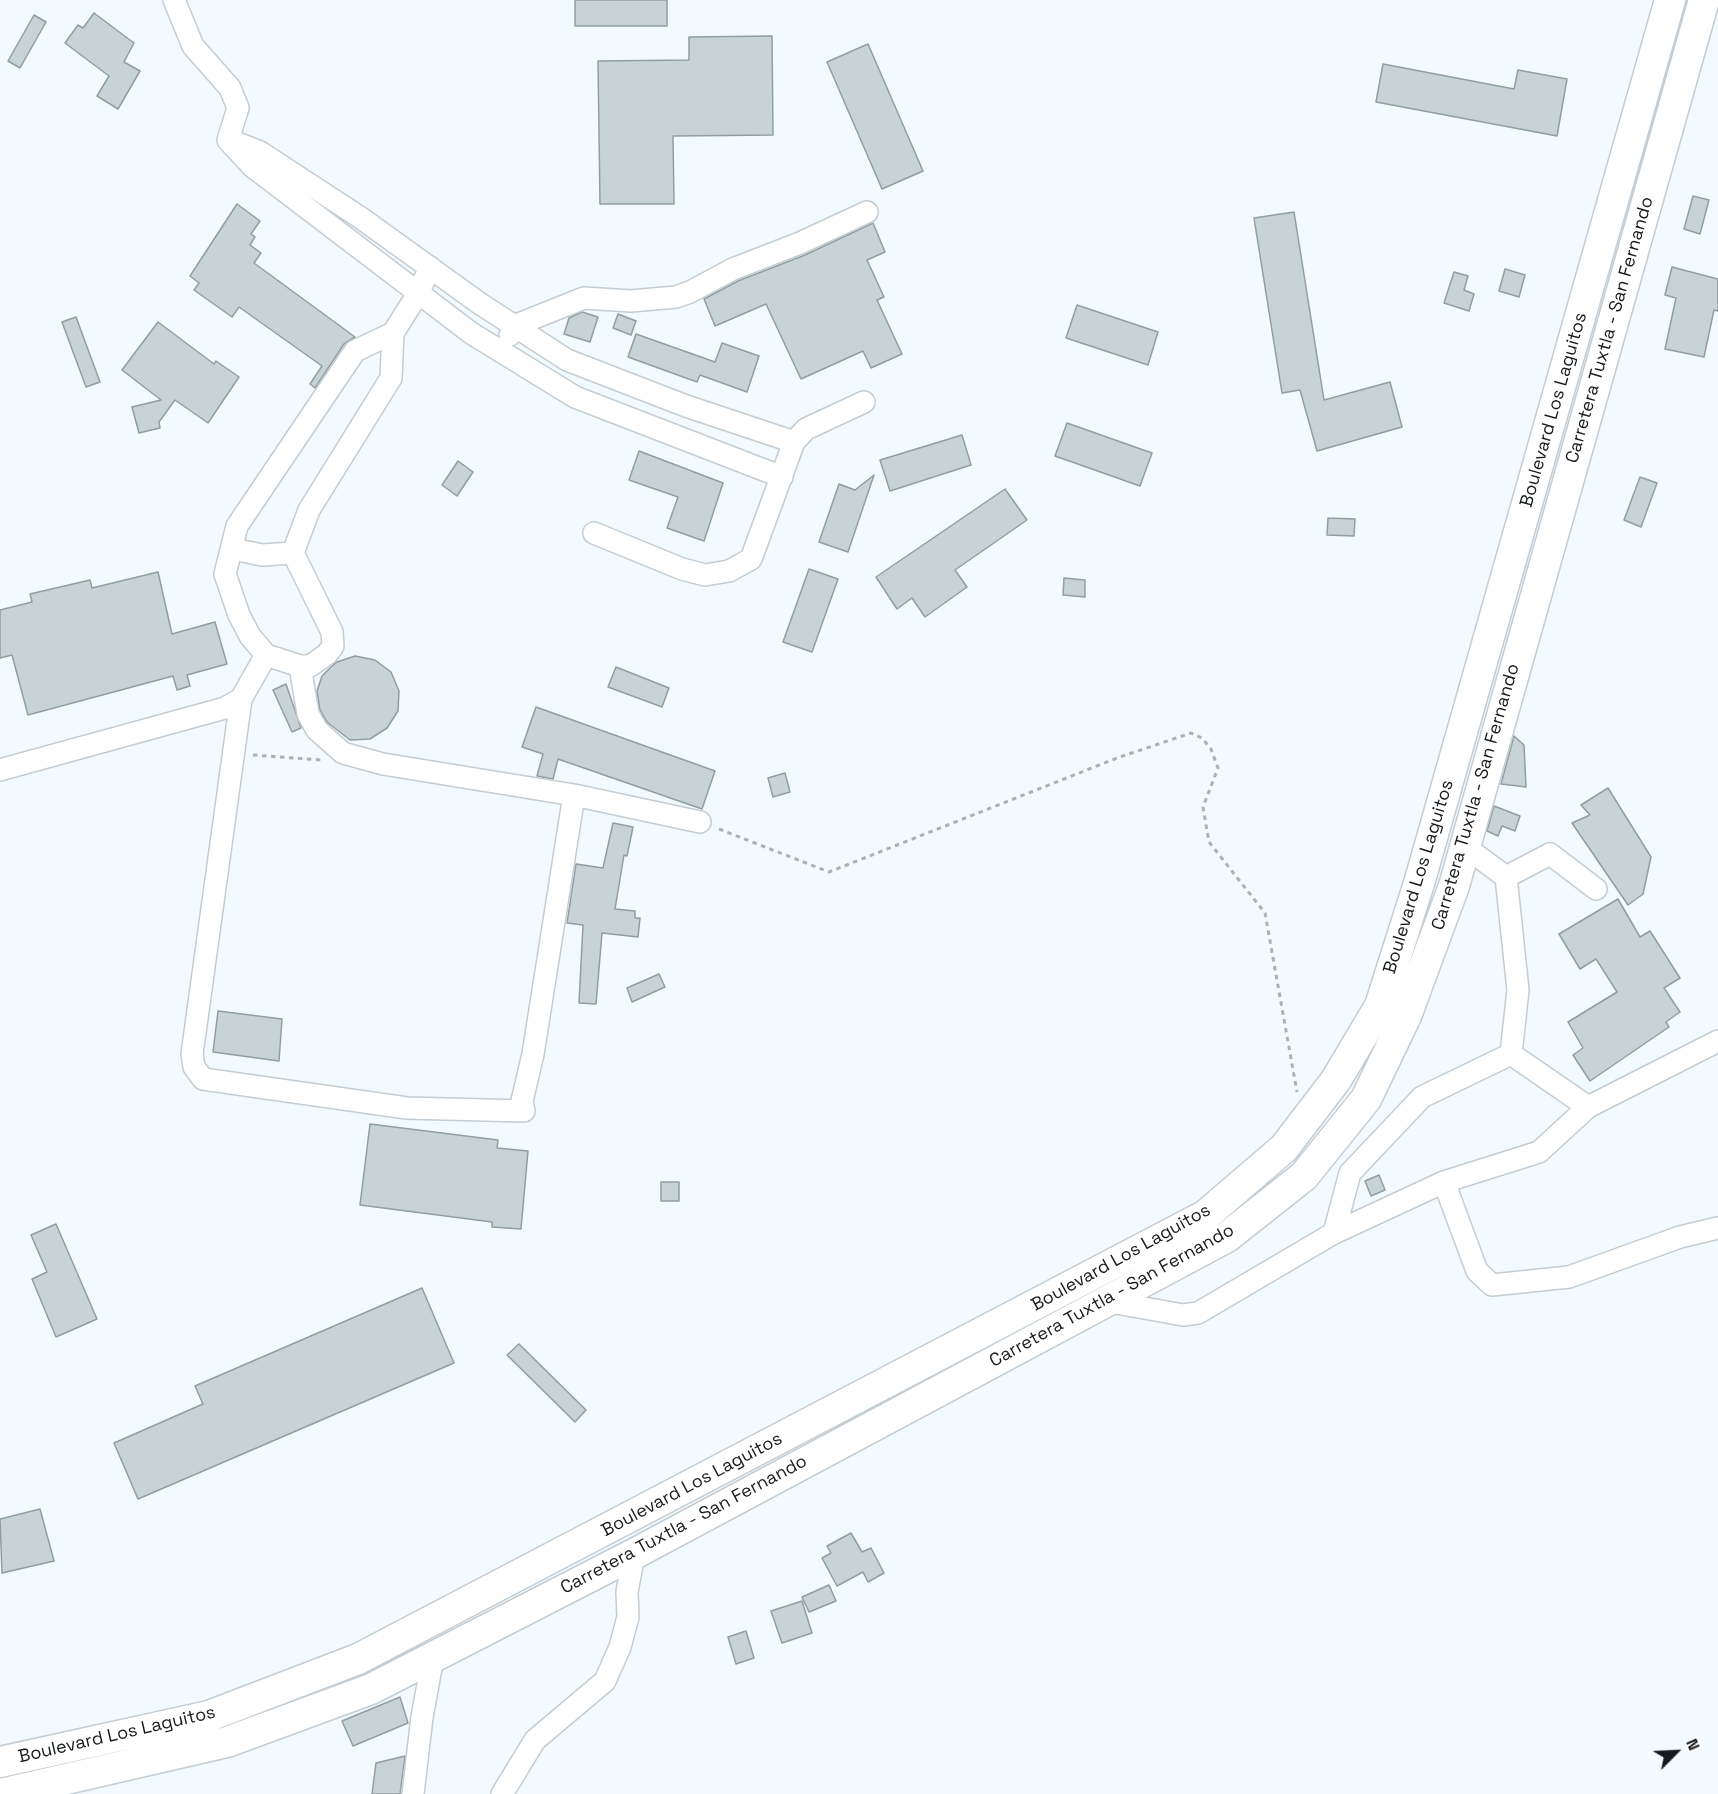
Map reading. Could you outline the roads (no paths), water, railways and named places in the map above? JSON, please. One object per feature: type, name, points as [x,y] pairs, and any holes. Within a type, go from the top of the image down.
[{"type":"main road","name":"Boulevard Los Laguitos","points":[[0,1762],[208,1716],[358,1659],[509,1582],[1206,1215],[1284,1148],[1336,1080],[1383,995],[1420,880],[1670,0]]},
{"type":"main road","name":"Carretera Tuxtla - San Fernando","points":[[1,1794],[227,1742],[371,1689],[634,1554],[1227,1237],[1304,1176],[1366,1099],[1406,1016],[1454,886],[1704,0]]},
{"type":"main road","points":[[509,1582],[523,1610]]},
{"type":"street","points":[[174,0],[193,46],[230,88],[238,108],[228,140]]},
{"type":"street","points":[[228,140],[260,152],[361,218],[514,326],[567,360],[686,406],[794,442]]},
{"type":"street","points":[[228,140],[253,167],[471,333],[576,397],[782,477]]},
{"type":"street","points":[[501,351],[514,326],[549,310],[584,298],[631,301],[676,297],[867,212]]},
{"type":"street","points":[[393,333],[355,351],[237,526],[225,574],[230,595],[250,636],[266,655],[300,666],[310,666],[327,654],[333,646],[333,639],[293,553],[309,510],[391,378],[393,333],[419,292],[430,267]]},
{"type":"street","points":[[594,533],[682,569],[705,574],[729,571],[751,559],[794,442],[806,429],[864,402]]},
{"type":"street","points":[[233,549],[262,555],[293,553]]},
{"type":"street","points":[[266,655],[241,699],[232,754],[192,1054],[194,1067],[203,1078],[407,1108],[524,1111],[522,1101],[533,1054],[574,795]]},
{"type":"street","points":[[300,666],[308,714],[317,730],[343,753],[383,764],[574,795],[700,822]]},
{"type":"street","points":[[0,770],[193,718],[241,699]]},
{"type":"street","points":[[1464,846],[1506,878],[1518,990],[1511,1054]]},
{"type":"street","points":[[1506,878],[1550,854],[1596,889]]},
{"type":"street","points":[[1105,1301],[1183,1315],[1198,1313],[1334,1233],[1444,1182],[1539,1152],[1588,1107],[1718,1041]]},
{"type":"street","points":[[1511,1054],[1588,1107]]},
{"type":"street","points":[[1334,1233],[1350,1173],[1422,1097],[1511,1054]]},
{"type":"street","points":[[1444,1182],[1477,1271],[1492,1285],[1569,1277],[1680,1237],[1718,1228]]},
{"type":"street","points":[[502,1794],[535,1740],[605,1681],[620,1647],[628,1617],[627,1592],[634,1554]]},
{"type":"street","points":[[413,1794],[422,1717],[433,1657]]}]
